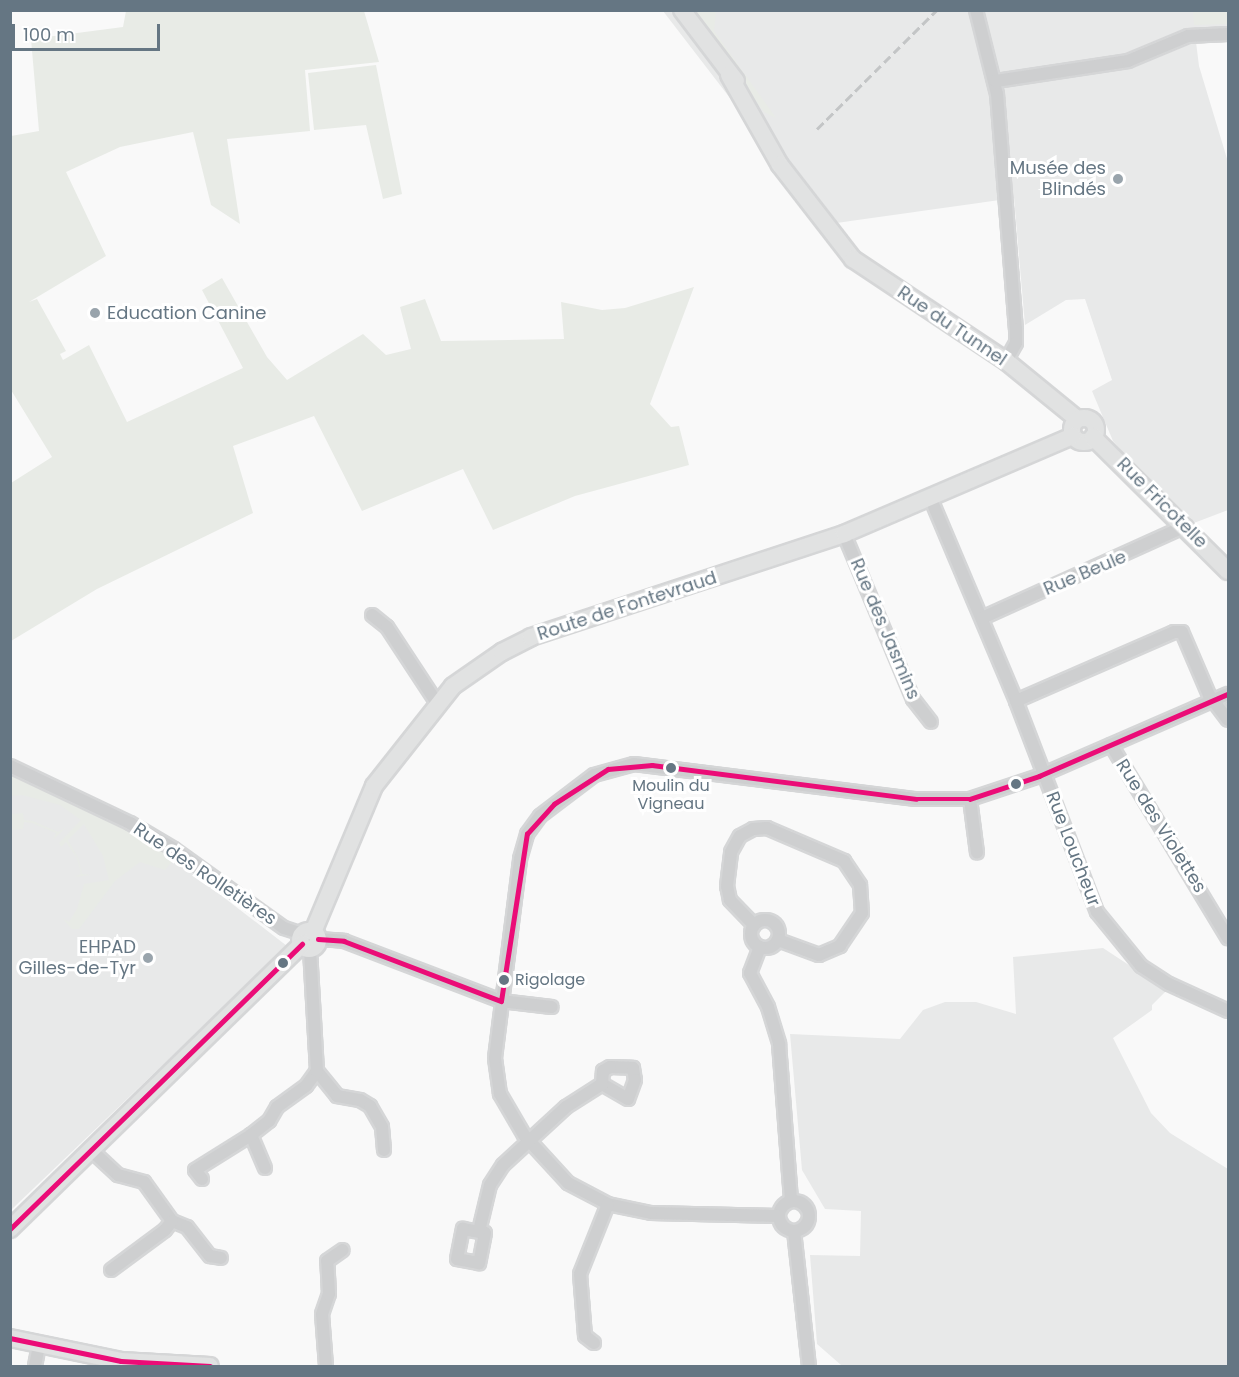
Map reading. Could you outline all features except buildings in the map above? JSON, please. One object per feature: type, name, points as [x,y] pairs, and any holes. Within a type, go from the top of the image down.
[{"type":"street","name":"Rue du Tunnel","points":[[682,10],[729,75],[780,165],[829,230],[865,270],[1006,361],[1077,419]]},
{"type":"street","points":[[976,10],[996,81],[1016,329],[1016,343],[1006,361]]},
{"type":"street","points":[[996,81],[1080,71],[1128,61],[1188,36],[1228,34]]},
{"type":"street","points":[[1077,419],[1092,422],[1093,437],[1083,442],[1074,436],[1072,426],[1077,419]]},
{"type":"street","name":"Route de Fontevraud","points":[[10,1229],[309,939],[374,786],[437,704],[462,678],[531,637],[844,534],[1074,436]]},
{"type":"street","name":"Rue Fricotelle","points":[[1093,437],[1186,526],[1228,571]]},
{"type":"street","name":"Rue Loucheur","points":[[930,497],[1045,773],[1084,887],[1113,935],[1141,966],[1169,984],[1228,1011]]},
{"type":"street","name":"Rue Beule","points":[[982,618],[1186,526]]},
{"type":"street","name":"Rue des Jasmins","points":[[844,534],[913,699],[931,722]]},
{"type":"street","points":[[372,615],[387,627],[437,704]]},
{"type":"street","points":[[1016,701],[1174,632],[1182,632],[1213,700],[1228,720]]},
{"type":"street","points":[[779,1216],[651,1213],[608,1204],[568,1182],[530,1143],[507,1107],[497,1080],[495,1058],[501,1001],[527,834],[554,804],[608,769],[652,765],[916,799],[970,799],[995,794],[1228,693]]},
{"type":"street","name":"Rue des Violettes","points":[[1111,745],[1228,938]]},
{"type":"street","name":"Rue des Rolletières","points":[[10,766],[174,849],[284,928],[309,939],[344,941],[501,1001],[552,1007]]},
{"type":"street","points":[[970,799],[976,853]]},
{"type":"street","points":[[754,925],[730,900],[727,886],[730,852],[740,836],[753,829],[766,828],[844,861],[860,885],[862,913],[840,946],[819,955],[778,940]]},
{"type":"street","points":[[754,925],[771,921],[779,931],[778,940],[773,946],[760,947]]},
{"type":"street","points":[[754,925],[752,938],[760,947]]},
{"type":"street","points":[[309,939],[319,1078],[337,1096],[360,1100],[370,1106],[382,1127],[384,1150]]},
{"type":"street","points":[[760,947],[750,973],[768,1007],[779,1044],[791,1201]]},
{"type":"street","points":[[202,1179],[195,1170],[251,1135],[269,1121],[277,1107],[319,1078]]},
{"type":"street","points":[[479,1231],[490,1185],[503,1165],[530,1143],[566,1107],[602,1084]]},
{"type":"street","points":[[251,1135],[265,1168]]},
{"type":"street","points":[[90,1150],[118,1175],[144,1182],[172,1221],[187,1227],[210,1256],[221,1258]]},
{"type":"street","points":[[791,1201],[803,1204],[809,1214],[805,1226],[794,1231],[784,1226],[779,1216],[782,1207],[791,1201]]},
{"type":"street","points":[[594,1343],[585,1336],[580,1274],[608,1204]]},
{"type":"street","points":[[111,1270],[165,1230],[172,1221]]},
{"type":"street","points":[[794,1231],[809,1366]]},
{"type":"street","points":[[326,1366],[322,1314],[329,1294],[327,1261],[343,1250]]},
{"type":"street","points":[[10,1338],[121,1361],[210,1366]]},
{"type":"street","points":[[35,1366],[39,1345]]},
{"type":"shaded area","points":[[126,11],[364,11],[379,62],[305,70],[310,131],[227,139],[240,224],[211,205],[193,132],[120,147],[66,172],[106,256],[29,302],[37,299],[66,351],[60,354],[63,360],[89,345],[127,422],[243,368],[202,290],[222,278],[267,357],[287,380],[363,334],[386,355],[411,349],[400,307],[425,299],[441,341],[564,339],[561,302],[602,310],[625,308],[694,287],[650,404],[671,427],[679,426],[689,465],[575,496],[493,530],[463,469],[362,511],[314,416],[233,446],[253,513],[97,589],[11,641],[11,483],[52,457],[11,390],[11,136],[39,131],[31,39],[123,27]]},
{"type":"shaded area","points":[[663,11],[1228,11],[1228,40],[1196,42],[1199,66],[1228,162],[1228,510],[1186,526],[1113,441],[1092,391],[1112,380],[1085,299],[1066,300],[1025,325],[1014,198],[815,226],[760,137]]},
{"type":"shaded area","points":[[693,11],[716,11],[714,31],[776,118],[764,112]]},
{"type":"shaded area","points":[[1193,11],[1228,11],[1228,24],[1194,25]]},
{"type":"shaded area","points":[[376,65],[402,194],[383,199],[366,125],[314,130],[308,73]]},
{"type":"shaded area","points":[[11,774],[125,828],[174,859],[287,946],[11,1210]]},
{"type":"shaded area","points":[[11,774],[125,828],[174,859],[165,870],[140,862],[115,881],[79,929],[72,929],[62,918],[69,922],[77,909],[84,884],[109,880],[103,856],[84,824],[68,840],[78,858],[82,874],[91,875],[74,877],[81,874],[77,858],[66,842],[61,847],[59,843],[81,820],[60,805],[22,795],[11,796]]},
{"type":"shaded area","points":[[23,813],[24,820],[33,821],[58,832],[65,828],[53,840],[56,833],[32,823],[24,822],[23,829],[11,830],[11,814]]},
{"type":"shaded area","points":[[1103,948],[1167,990],[1152,1005],[1152,1010],[1113,1038],[1151,1113],[1170,1133],[1228,1169],[1228,1366],[841,1365],[817,1344],[810,1255],[860,1256],[861,1211],[825,1209],[802,1170],[790,1034],[900,1039],[923,1010],[945,1002],[976,1002],[1016,1014],[1013,957]]},
{"type":"railway","points":[[817,129],[937,10]]},
{"type":"transit line","points":[[501,1001],[527,834],[554,804],[608,769],[652,765],[916,799],[970,799],[1039,776],[1228,694]]},
{"type":"transit line","points":[[318,939],[344,941],[501,1001]]},
{"type":"transit line","points":[[10,1229],[302,944]]},
{"type":"transit line","points":[[10,1338],[121,1361],[210,1366]]},
{"type":"place","name":"Musée des Blindés","points":[[1118,179]]},
{"type":"place","name":"Education Canine","points":[[95,313]]},
{"type":"place","name":"Moulin du Vigneau","points":[[671,768]]},
{"type":"place","name":"EHPAD Gilles-de-Tyr","points":[[148,958]]},
{"type":"place","name":"Rigolage","points":[[504,980]]}]
